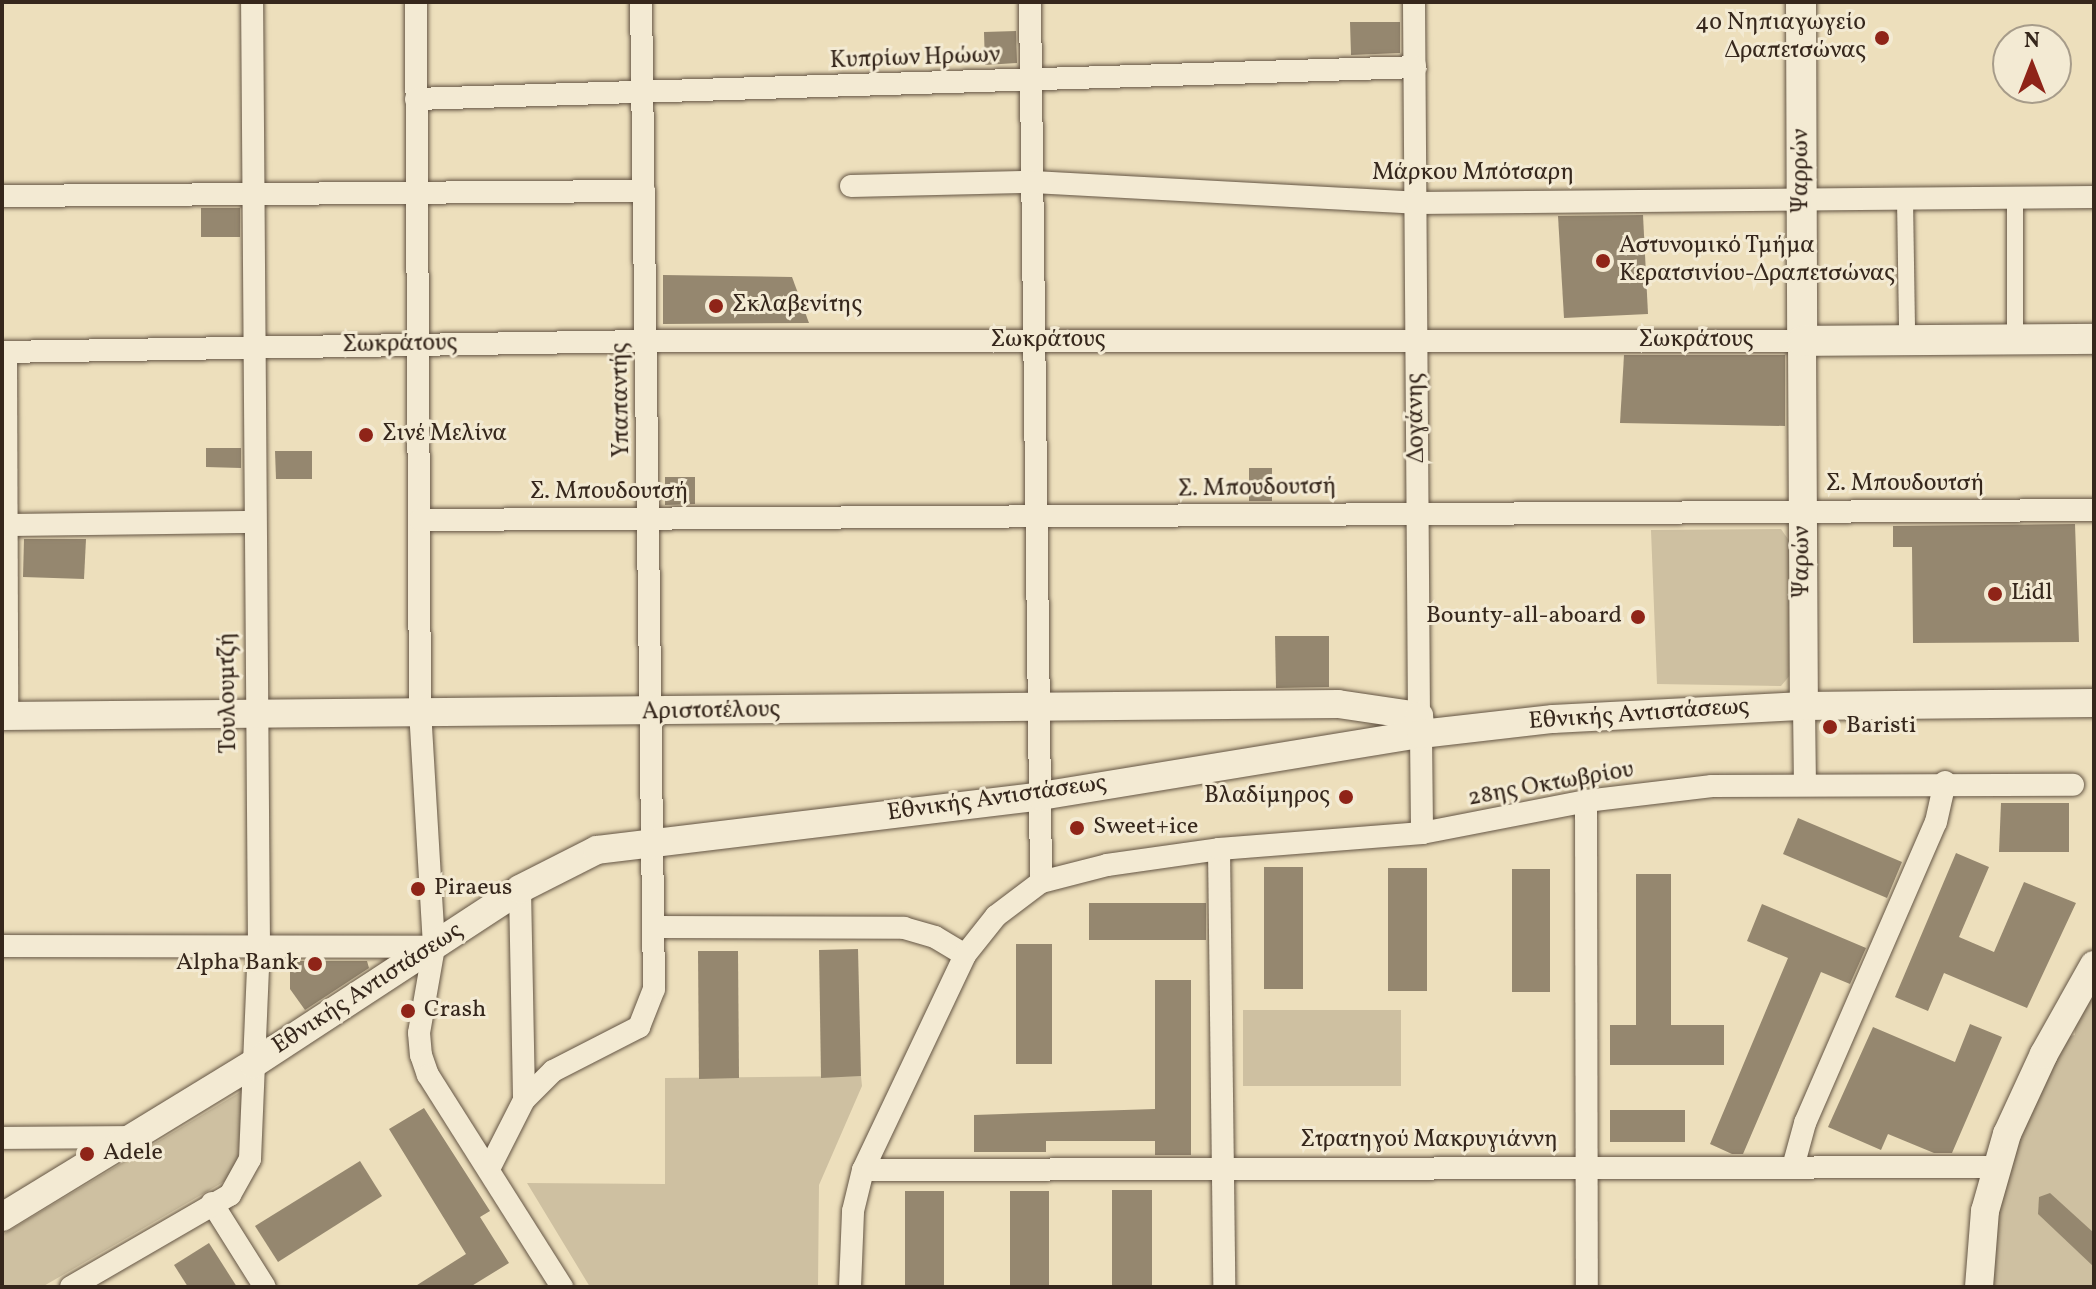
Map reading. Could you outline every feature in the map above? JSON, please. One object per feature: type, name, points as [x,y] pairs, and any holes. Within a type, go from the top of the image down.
[{"type":"main road","name":"Ψαρρών","points":[[1801,2],[1802,341]]},
{"type":"main road","name":"Σωκράτους","points":[[1802,341],[2094,339]]},
{"type":"street","name":"Τουλουμτζή","points":[[71,1287],[230,1195],[250,1159],[259,946],[253,522],[255,194],[252,2]]},
{"type":"street","points":[[416,2],[420,710],[434,947],[419,1033],[421,1055],[428,1075],[490,1167],[562,1287]]},
{"type":"street","name":"Υπαπαντής","points":[[524,1100],[553,1071],[639,1027],[654,989],[653,713],[641,2]]},
{"type":"street","points":[[850,1287],[853,1211],[863,1170],[965,955],[996,916],[1041,882],[1030,2]]},
{"type":"street","name":"Δογάνης","points":[[1414,2],[1422,833]]},
{"type":"street","name":"Κυπρίων Ηρώων","points":[[416,99],[1415,67]]},
{"type":"street","name":"Μάρκου Μπότσαρη","points":[[851,186],[1033,182],[1416,203],[2094,197]]},
{"type":"street","points":[[2,196],[644,191]]},
{"type":"street","points":[[2015,198],[2015,326]]},
{"type":"street","points":[[1905,199],[1907,326]]},
{"type":"street","name":"Σωκράτους","points":[[4,352],[647,341],[1802,341]]},
{"type":"street","name":"Ψαρών","points":[[1802,341],[1805,783]]},
{"type":"street","points":[[4,352],[4,716]]},
{"type":"street","name":"Σ. Μπουδουτσή","points":[[420,520],[2094,510]]},
{"type":"street","points":[[6,525],[253,522]]},
{"type":"street","name":"Εθνικής Αντιστάσεως","points":[[2,1217],[253,1064],[520,889],[585,853],[654,841],[1041,796],[1420,725],[1804,706],[2094,703]]},
{"type":"street","name":"Αριστοτέλους","points":[[4,716],[420,710],[653,713],[1041,705],[1338,704],[1420,725]]},
{"type":"street","points":[[1793,1167],[1805,1123],[1936,822],[1945,782]]},
{"type":"street","name":"28ης Οκτωβρίου","points":[[1041,882],[1107,865],[1219,849],[1422,833],[1586,801],[1712,786],[1945,782],[2073,785]]},
{"type":"street","points":[[1586,801],[1587,1287]]},
{"type":"street","points":[[1219,849],[1225,1003],[1222,1168],[1224,1287]]},
{"type":"street","points":[[490,1167],[524,1100],[520,889]]},
{"type":"street","points":[[655,927],[904,928],[935,937],[965,955]]},
{"type":"street","points":[[2,946],[434,947]]},
{"type":"street","points":[[1961,1287],[1963,1241],[1986,1167],[2094,965]]},
{"type":"street","points":[[2,1138],[131,1137]]},
{"type":"street","points":[[1979,1287],[1986,1167]]},
{"type":"street","name":"Στρατηγού Μακρυγιάννη","points":[[863,1170],[1986,1167]]},
{"type":"street","points":[[212,1203],[265,1287]]},
{"type":"shaded area","points":[[1781,529],[1790,542],[1791,674],[1781,686],[1657,684],[1651,530]]},
{"type":"shaded area","points":[[2094,995],[2094,1287],[1987,1287],[1998,1185],[2065,1037],[2075,1035],[2074,1024]]},
{"type":"shaded area","points":[[1243,1010],[1401,1010],[1401,1086],[1243,1086]]},
{"type":"shaded area","points":[[861,1076],[862,1086],[819,1185],[818,1287],[590,1287],[527,1183],[665,1184],[665,1078]]},
{"type":"shaded area","points":[[242,1091],[238,1162],[225,1181],[42,1287],[2,1287],[2,1235]]},
{"type":"building","points":[[1350,22],[1400,22],[1400,53],[1351,55]]},
{"type":"building","points":[[1016,31],[1017,63],[985,65],[984,32]]},
{"type":"building","points":[[201,208],[240,208],[240,237],[201,237]]},
{"type":"building","name":"Αστυνομικό Τμήμα Κερατσινίου-Δραπετσώνας","points":[[1643,215],[1648,314],[1564,318],[1558,216]]},
{"type":"building","points":[[663,275],[792,277],[809,323],[663,324]]},
{"type":"building","points":[[1624,355],[1785,355],[1785,426],[1620,423]]},
{"type":"building","points":[[206,448],[241,448],[241,468],[206,467]]},
{"type":"building","points":[[275,451],[312,451],[312,479],[276,479]]},
{"type":"building","points":[[1249,468],[1272,468],[1272,501],[1249,501]]},
{"type":"building","points":[[665,477],[695,477],[695,504],[665,505]]},
{"type":"building","name":"Lidl","points":[[2075,524],[2079,642],[1913,643],[1912,547],[1893,547],[1893,526]]},
{"type":"building","points":[[24,539],[86,539],[84,579],[23,577]]},
{"type":"building","points":[[1275,636],[1329,636],[1329,687],[1276,688]]},
{"type":"building","points":[[2001,803],[2069,803],[2069,852],[1999,852]]},
{"type":"building","points":[[1798,818],[1902,862],[1887,898],[1783,854]]},
{"type":"building","points":[[1956,853],[1989,867],[1959,937],[1994,952],[2024,882],[2076,903],[2027,1008],[1944,973],[1928,1011],[1895,997]]},
{"type":"building","points":[[1264,867],[1303,867],[1303,989],[1264,989]]},
{"type":"building","points":[[1388,868],[1427,868],[1427,991],[1388,991]]},
{"type":"building","points":[[1512,869],[1550,869],[1550,992],[1512,992]]},
{"type":"building","points":[[1636,874],[1671,874],[1671,1025],[1724,1025],[1724,1065],[1610,1065],[1610,1025],[1636,1025]]},
{"type":"building","points":[[1089,903],[1206,903],[1206,940],[1089,940]]},
{"type":"building","points":[[1762,904],[1866,948],[1850,984],[1821,972],[1743,1154],[1732,1154],[1710,1144],[1788,958],[1747,941]]},
{"type":"building","points":[[1016,944],[1052,944],[1052,1064],[1016,1064]]},
{"type":"building","points":[[858,949],[861,1076],[821,1078],[819,950]]},
{"type":"building","points":[[698,951],[738,951],[739,1078],[699,1079]]},
{"type":"building","points":[[290,961],[367,961],[369,968],[305,1010],[290,989]]},
{"type":"building","points":[[1155,980],[1191,980],[1191,1155],[1155,1155],[1155,1141],[1046,1141],[1046,1152],[974,1152],[974,1115],[1155,1109]]},
{"type":"building","points":[[1970,1024],[2002,1037],[1952,1153],[1934,1153],[1888,1134],[1881,1150],[1828,1127],[1873,1027],[1955,1062]]},
{"type":"building","points":[[424,1108],[490,1211],[480,1217],[509,1263],[470,1287],[414,1287],[466,1254],[389,1129]]},
{"type":"building","points":[[1610,1110],[1685,1110],[1685,1142],[1610,1142]]},
{"type":"building","points":[[360,1161],[382,1196],[278,1262],[255,1226]]},
{"type":"building","points":[[1112,1190],[1152,1190],[1152,1287],[1112,1287]]},
{"type":"building","points":[[905,1191],[944,1191],[944,1287],[905,1287]]},
{"type":"building","points":[[1010,1191],[1049,1191],[1049,1287],[1010,1287]]},
{"type":"building","points":[[2050,1193],[2094,1233],[2094,1267],[2038,1214],[2039,1197]]},
{"type":"building","points":[[209,1243],[237,1287],[188,1287],[174,1265]]},
{"type":"place","name":"4ο Νηπιαγωγείο Δραπετσώνας","points":[[1882,38]]},
{"type":"place","name":"Αστυνομικό Τμήμα Κερατσινίου-Δραπετσώνας","points":[[1603,261]]},
{"type":"place","name":"Σκλαβενίτης","points":[[716,306]]},
{"type":"place","name":"Σινέ Μελίνα","points":[[366,435]]},
{"type":"place","name":"Lidl","points":[[1995,594]]},
{"type":"place","name":"Bounty-all-aboard","points":[[1638,617]]},
{"type":"place","name":"Baristi","points":[[1830,727]]},
{"type":"place","name":"Βλαδίμηρος","points":[[1346,797]]},
{"type":"place","name":"Sweet+ice","points":[[1077,828]]},
{"type":"place","name":"Piraeus","points":[[418,889]]},
{"type":"place","name":"Alpha Bank","points":[[315,964]]},
{"type":"place","name":"Crash","points":[[408,1011]]},
{"type":"place","name":"Adele","points":[[87,1154]]}]
